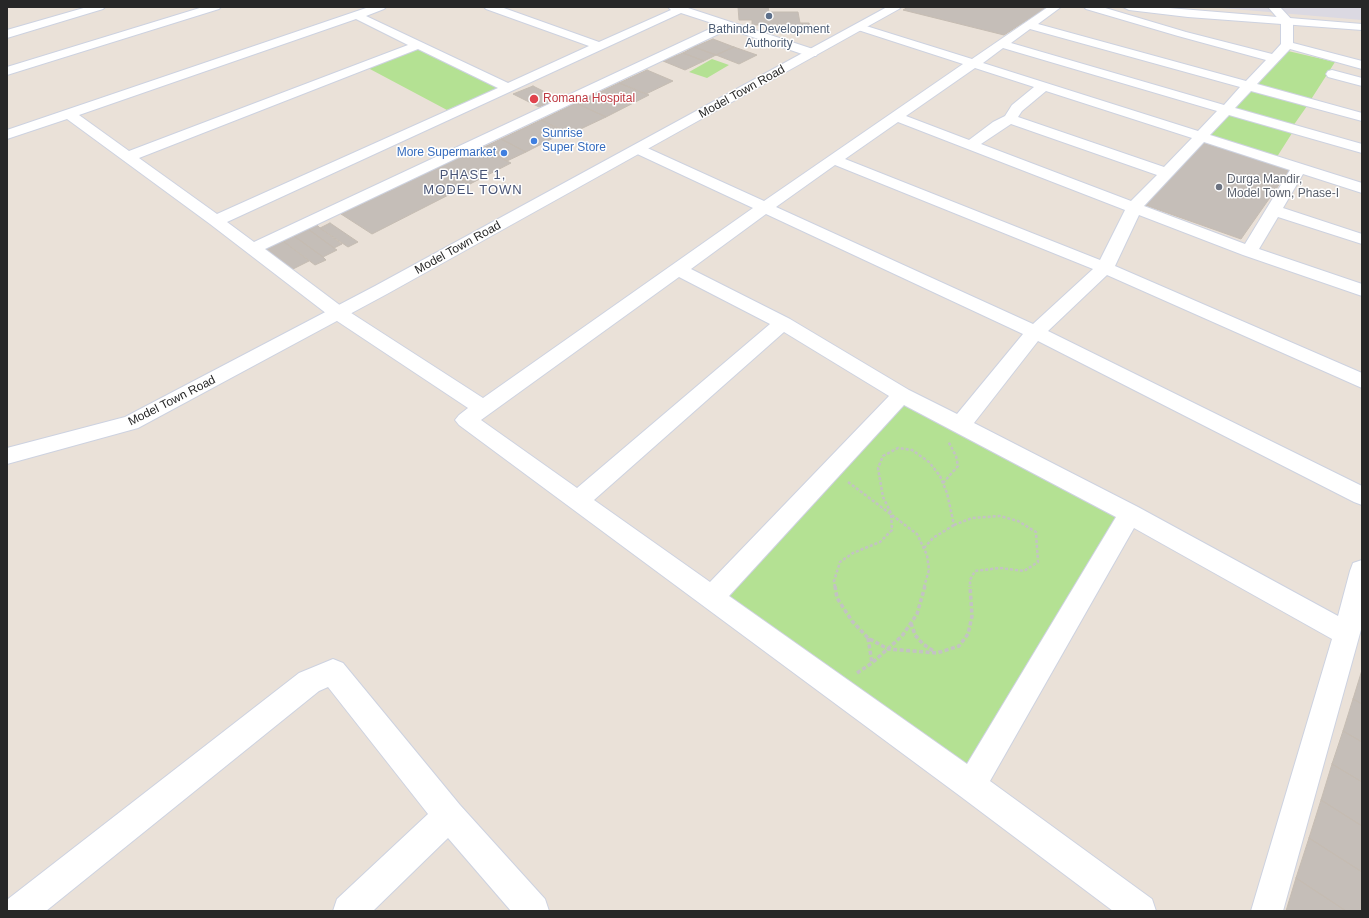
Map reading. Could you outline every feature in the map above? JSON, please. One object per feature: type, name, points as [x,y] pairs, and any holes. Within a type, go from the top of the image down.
[{"type":"street","points":[[7,34],[99,7]]},
{"type":"street","points":[[7,71],[215,7]]},
{"type":"street","points":[[7,135],[380,7]]},
{"type":"street","points":[[490,7],[600,46]]},
{"type":"street","name":"Model Town Road","points":[[7,456],[131,424],[338,313],[895,7]]},
{"type":"street","points":[[1055,7],[764,208],[466,420],[971,785],[1140,911]]},
{"type":"street","points":[[1090,7],[1182,34],[1275,58]]},
{"type":"street","points":[[1129,7],[1188,14],[1362,27]]},
{"type":"street","points":[[958,424],[1034,332],[1104,268],[1134,208],[1287,46],[1287,21],[1274,7]]},
{"type":"street","points":[[216,221],[509,88],[678,8],[812,53]]},
{"type":"street","points":[[356,15],[509,88]]},
{"type":"street","points":[[252,249],[728,25]]},
{"type":"street","points":[[1028,25],[1362,117]]},
{"type":"street","points":[[859,27],[1362,188]]},
{"type":"street","points":[[1001,44],[1362,149]]},
{"type":"street","points":[[127,157],[418,45]]},
{"type":"street","points":[[1287,46],[1362,65]]},
{"type":"street","points":[[1332,74],[1362,82]]},
{"type":"street","points":[[971,145],[1010,119],[1017,108],[1044,86]]},
{"type":"street","points":[[69,114],[216,221],[338,313],[483,408]]},
{"type":"street","points":[[897,117],[1249,251],[1362,290]]},
{"type":"street","points":[[1010,119],[1167,172]]},
{"type":"street","points":[[638,149],[1034,332],[1362,496]]},
{"type":"street","points":[[835,160],[1104,268],[1362,381]]},
{"type":"street","points":[[1249,251],[1299,168]]},
{"type":"street","points":[[1274,210],[1362,239]]},
{"type":"street","points":[[678,270],[783,323],[902,395],[1130,514],[1347,634]]},
{"type":"street","points":[[577,501],[783,323]]},
{"type":"street","points":[[712,597],[902,395]]},
{"type":"street","points":[[971,785],[1130,514]]},
{"type":"street","points":[[1266,911],[1347,634],[1362,571]]},
{"type":"street","points":[[20,911],[309,682],[333,672],[449,816],[533,911]]},
{"type":"street","points":[[348,911],[449,816]]},
{"type":"path","points":[[943,483],[958,466],[956,456],[946,437],[949,430],[958,424]]},
{"type":"path","points":[[924,548],[933,538],[954,525],[972,518],[1000,516],[1018,521],[1036,532],[1038,562],[1024,571],[1000,568],[975,571],[970,580],[972,616],[968,634],[959,646],[938,653],[888,649],[868,638],[852,621],[837,598],[834,581],[840,562],[853,553],[880,542],[892,530],[891,513],[883,497],[878,468],[883,456],[898,448],[912,450],[929,462],[940,476],[947,493],[954,525]]},
{"type":"path","points":[[834,467],[845,479],[862,493],[891,513],[917,534],[927,555],[929,570],[917,614],[902,636],[872,663],[847,678],[837,688]]},
{"type":"path","points":[[911,623],[915,635],[923,644],[938,653]]},
{"type":"path","points":[[868,638],[872,663]]},
{"type":"shaded area","points":[[1210,7],[1362,7],[1362,20]]},
{"type":"green space","points":[[419,49],[499,88],[447,110],[368,68]]},
{"type":"green space","points":[[1288,51],[1335,62],[1310,101],[1254,86]]},
{"type":"green space","points":[[712,59],[729,65],[707,78],[689,72]]},
{"type":"green space","points":[[1251,90],[1307,106],[1293,126],[1233,109]]},
{"type":"green space","points":[[1226,110],[1294,130],[1275,160],[1200,137]]},
{"type":"green space","points":[[902,395],[1130,514],[971,785],[712,597]]},
{"type":"building","name":"Bathinda Development Authority","points":[[738,7],[768,7],[769,12],[798,12],[800,23],[809,23],[810,27],[799,27],[800,32],[778,32],[777,25],[752,25],[752,20],[739,20]]},
{"type":"building","points":[[908,7],[1047,7],[1004,35],[903,10]]},
{"type":"building","points":[[713,39],[734,47],[716,55],[694,47]]},
{"type":"building","points":[[694,47],[716,55],[704,61],[683,53]]},
{"type":"building","points":[[734,47],[757,55],[739,64],[716,55]]},
{"type":"building","points":[[683,53],[704,61],[685,70],[663,61]]},
{"type":"building","points":[[647,70],[673,81],[646,94],[619,83]]},
{"type":"building","points":[[619,83],[649,95],[606,117],[576,103]]},
{"type":"building","points":[[533,86],[559,99],[539,107],[513,94]]},
{"type":"building","points":[[576,103],[606,117],[570,134],[541,120]]},
{"type":"building","points":[[541,120],[565,132],[526,152],[501,139]]},
{"type":"building","points":[[501,139],[526,152],[507,161],[482,148]]},
{"type":"building","name":"Durga Mandir, Model Town, Phase-I","points":[[1201,142],[1290,169],[1241,239],[1145,205]]},
{"type":"building","points":[[479,147],[511,163],[470,184],[439,167]]},
{"type":"building","points":[[439,167],[470,184],[372,234],[341,214]]},
{"type":"building","points":[[330,223],[358,242],[348,247],[320,228]]},
{"type":"building","points":[[317,225],[342,244],[334,248],[308,229]]},
{"type":"building","points":[[308,229],[337,250],[323,257],[294,236]]},
{"type":"building","points":[[294,236],[326,260],[315,265],[283,241]]},
{"type":"building","points":[[283,241],[309,261],[289,271],[263,250]]},
{"type":"building","points":[[1362,670],[1362,704],[1353,699]]},
{"type":"building","points":[[1353,699],[1362,704],[1362,742],[1343,731]]},
{"type":"building","points":[[1343,731],[1362,742],[1362,782],[1332,764]]},
{"type":"building","points":[[1332,764],[1362,782],[1362,826],[1321,800]]},
{"type":"building","points":[[1321,800],[1362,826],[1362,872],[1309,838]]},
{"type":"building","points":[[1309,838],[1362,872],[1362,911],[1346,911],[1296,878]]},
{"type":"building","points":[[1296,878],[1346,911],[1286,911]]},
{"type":"place","name":"Bathinda Development Authority","points":[[769,16]]},
{"type":"place","name":"Romana Hospital","points":[[534,99]]},
{"type":"place","name":"Sunrise Super Store","points":[[534,141]]},
{"type":"place","name":"More Supermarket","points":[[504,153]]},
{"type":"place","name":"Durga Mandir, Model Town, Phase-I","points":[[1219,187]]},
{"type":"district","name":"PHASE 1, MODEL TOWN","points":[[473,182]]}]
